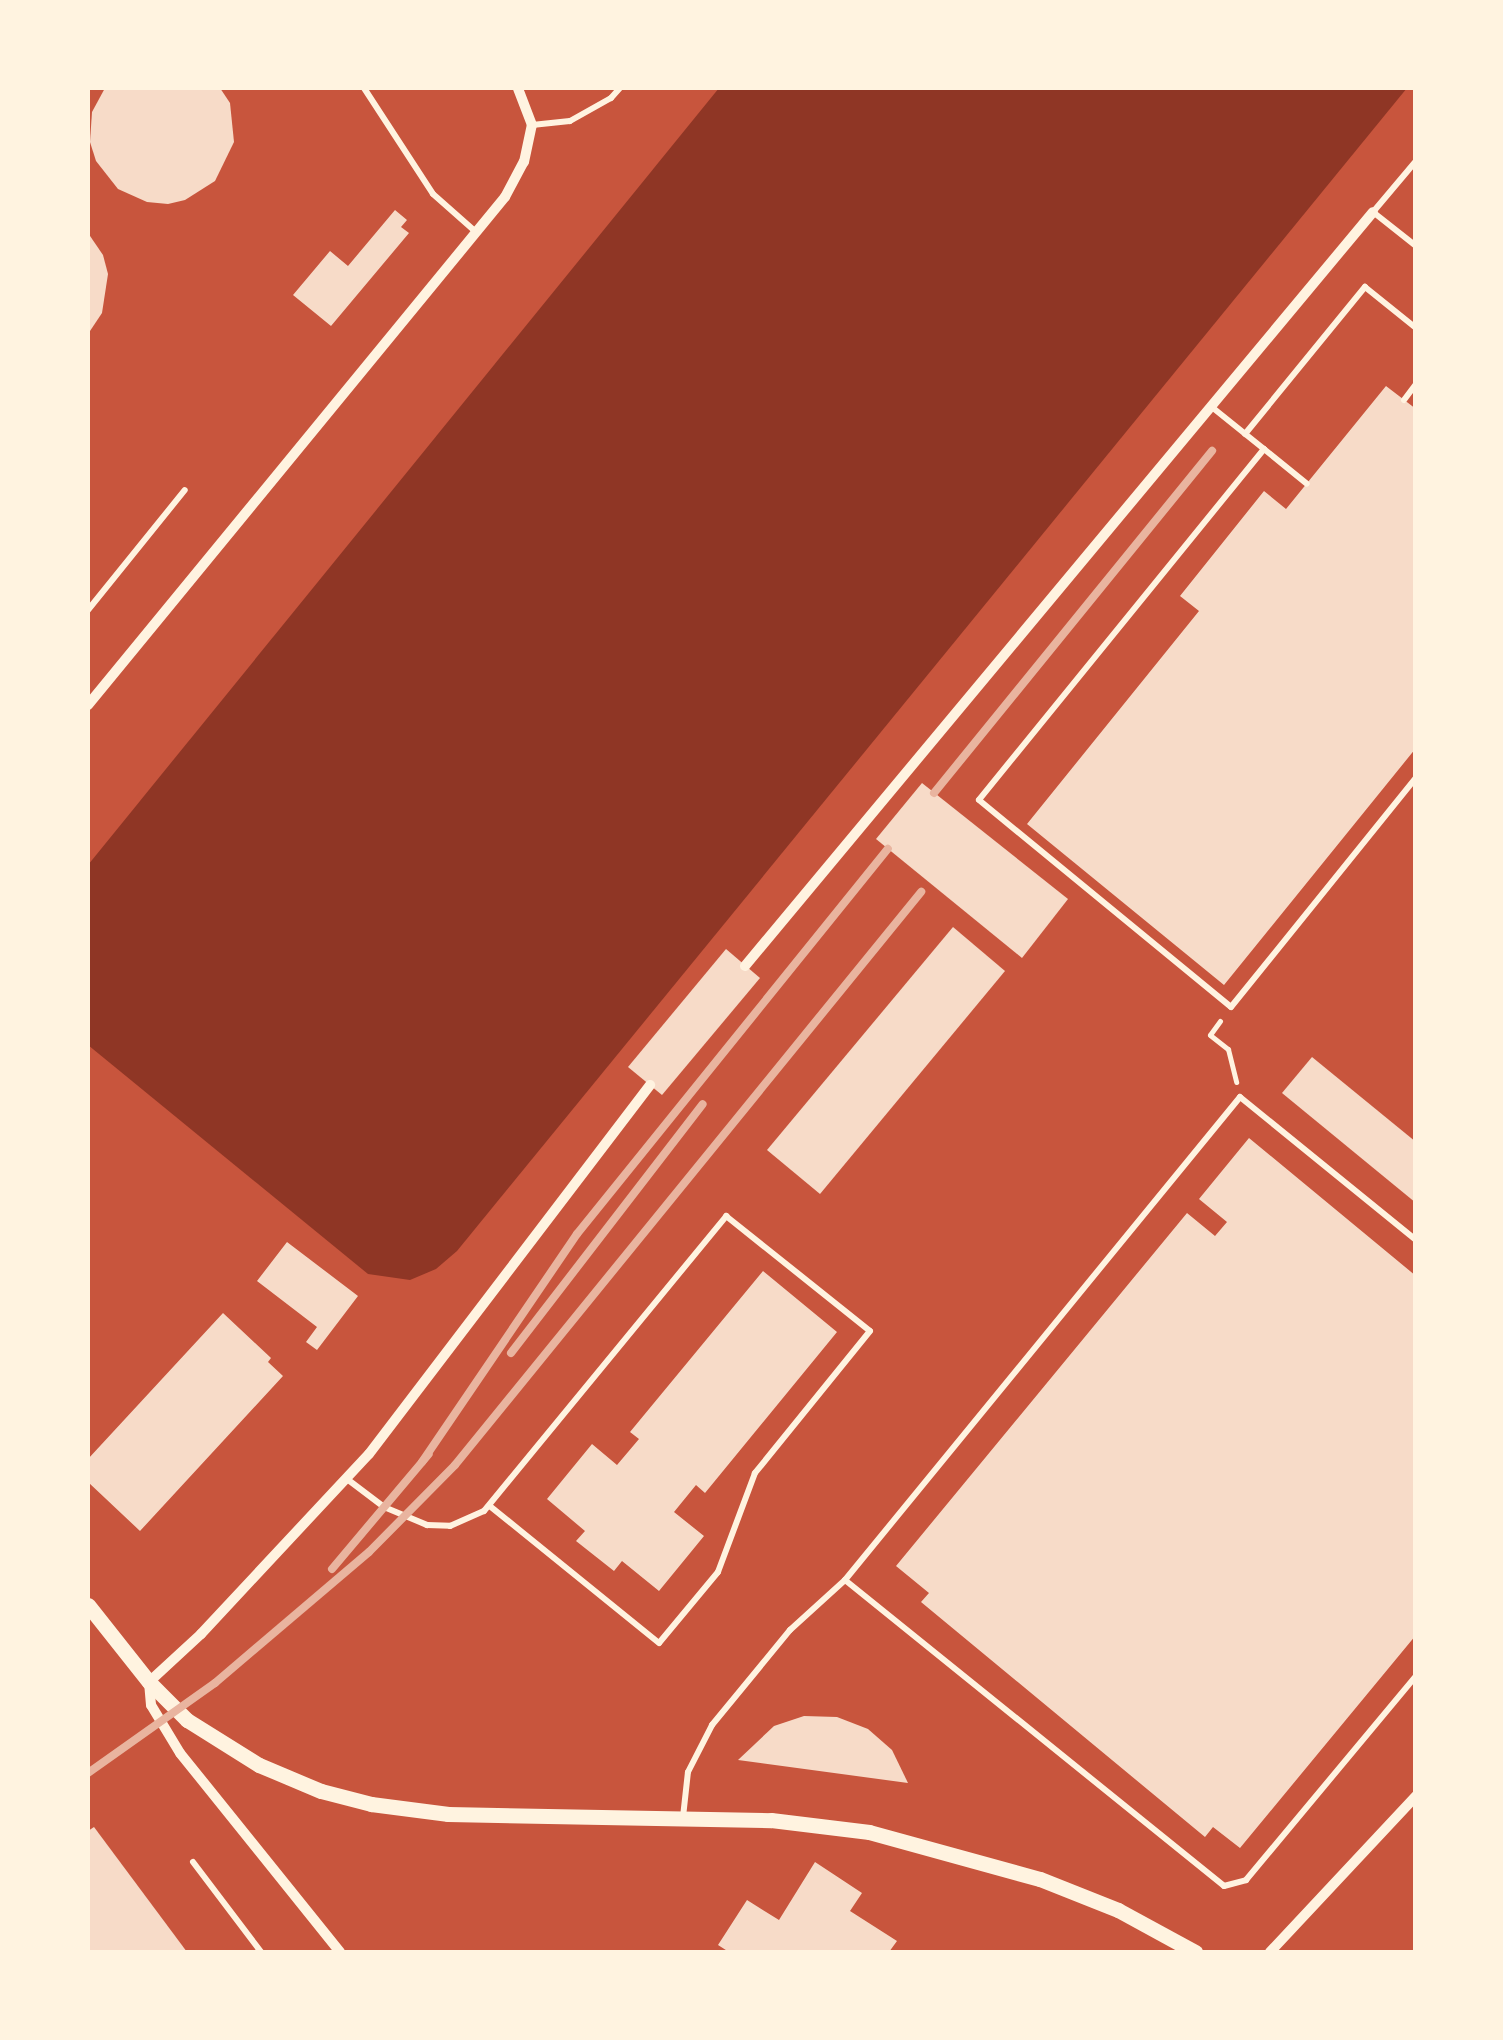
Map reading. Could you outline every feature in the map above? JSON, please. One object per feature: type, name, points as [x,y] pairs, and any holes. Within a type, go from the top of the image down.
[{"type":"street","points":[[88,705],[505,197],[524,162],[532,125],[518,88]]},
{"type":"street","points":[[745,966],[1213,408],[1372,212]]},
{"type":"street","points":[[340,1952],[180,1753],[151,1705],[149,1682],[347,1478],[650,1084]]},
{"type":"street","points":[[88,1604],[149,1682],[177,1711],[219,1742],[278,1774],[370,1804],[448,1814],[682,1817],[827,1825],[939,1848],[1082,1895],[1196,1952]]},
{"type":"street","points":[[1270,1952],[1416,1796]]},
{"type":"lane","points":[[364,88],[432,194],[476,232]]},
{"type":"lane","points":[[532,125],[570,120],[611,98],[620,88]]},
{"type":"lane","points":[[1416,161],[1372,212],[1416,246]]},
{"type":"lane","points":[[1245,434],[1365,287],[1416,328]]},
{"type":"lane","points":[[1404,400],[1416,384]]},
{"type":"lane","points":[[1213,408],[1307,484]]},
{"type":"lane","points":[[1264,449],[979,800],[1231,1007],[1416,778]]},
{"type":"lane","points":[[88,610],[185,490]]},
{"type":"lane","points":[[682,1817],[688,1772],[712,1726],[790,1630],[845,1580],[1240,1097],[1416,1240]]},
{"type":"lane","points":[[347,1478],[384,1507],[427,1525],[458,1524],[490,1506],[726,1216],[870,1331],[754,1473],[718,1572],[659,1643],[490,1506]]},
{"type":"lane","points":[[845,1580],[1224,1886],[1246,1880],[1416,1676]]},
{"type":"lane","points":[[193,1862],[261,1952]]},
{"type":"path","points":[[1231,1007],[1210,1035],[1228,1049],[1240,1097]]},
{"type":"shaded area","points":[[719,88],[1407,88],[457,1251],[436,1269],[410,1280],[368,1274],[88,1045],[88,865]]},
{"type":"building","points":[[105,88],[220,88],[230,103],[234,142],[215,181],[185,200],[168,204],[147,202],[118,189],[96,161],[90,142],[92,112]]},
{"type":"building","points":[[395,210],[407,220],[401,227],[409,233],[331,326],[293,295],[330,251],[348,266]]},
{"type":"building","points":[[88,233],[103,255],[108,274],[102,313],[88,334]]},
{"type":"building","points":[[1386,386],[1416,409],[1416,748],[1224,985],[1027,824],[1199,611],[1180,596],[1264,491],[1286,509]]},
{"type":"building","points":[[922,783],[1068,899],[1022,958],[876,839]]},
{"type":"building","points":[[953,927],[1005,971],[820,1194],[767,1150]]},
{"type":"building","points":[[726,949],[760,978],[662,1095],[628,1067]]},
{"type":"building","points":[[1312,1057],[1416,1142],[1416,1203],[1282,1093]]},
{"type":"building","points":[[1249,1138],[1416,1276],[1416,1635],[1240,1848],[1213,1827],[1205,1837],[921,1602],[929,1593],[896,1566],[1187,1213],[1215,1236],[1227,1222],[1199,1199]]},
{"type":"building","points":[[287,1242],[358,1296],[317,1350],[306,1342],[317,1327],[257,1281]]},
{"type":"building","points":[[763,1271],[837,1332],[705,1493],[696,1485],[674,1512],[704,1536],[659,1591],[622,1561],[614,1571],[576,1541],[585,1531],[547,1499],[592,1444],[617,1465],[639,1439],[630,1432]]},
{"type":"building","points":[[223,1313],[271,1358],[268,1362],[283,1376],[140,1531],[88,1482],[88,1459]]},
{"type":"building","points":[[804,1716],[837,1717],[868,1729],[892,1750],[908,1783],[738,1760],[774,1726]]},
{"type":"building","points":[[94,1827],[187,1952],[88,1952],[88,1831]]},
{"type":"building","points":[[815,1862],[862,1893],[850,1911],[897,1941],[889,1952],[729,1952],[718,1945],[747,1900],[779,1920]]},
{"type":"railway","points":[[934,793],[1212,451]]},
{"type":"railway","points":[[422,1462],[577,1234],[888,849]]},
{"type":"railway","points":[[88,1773],[215,1683],[369,1552],[455,1465],[921,892]]},
{"type":"railway","points":[[511,1353],[703,1104]]},
{"type":"railway","points":[[332,1569],[429,1454]]}]
